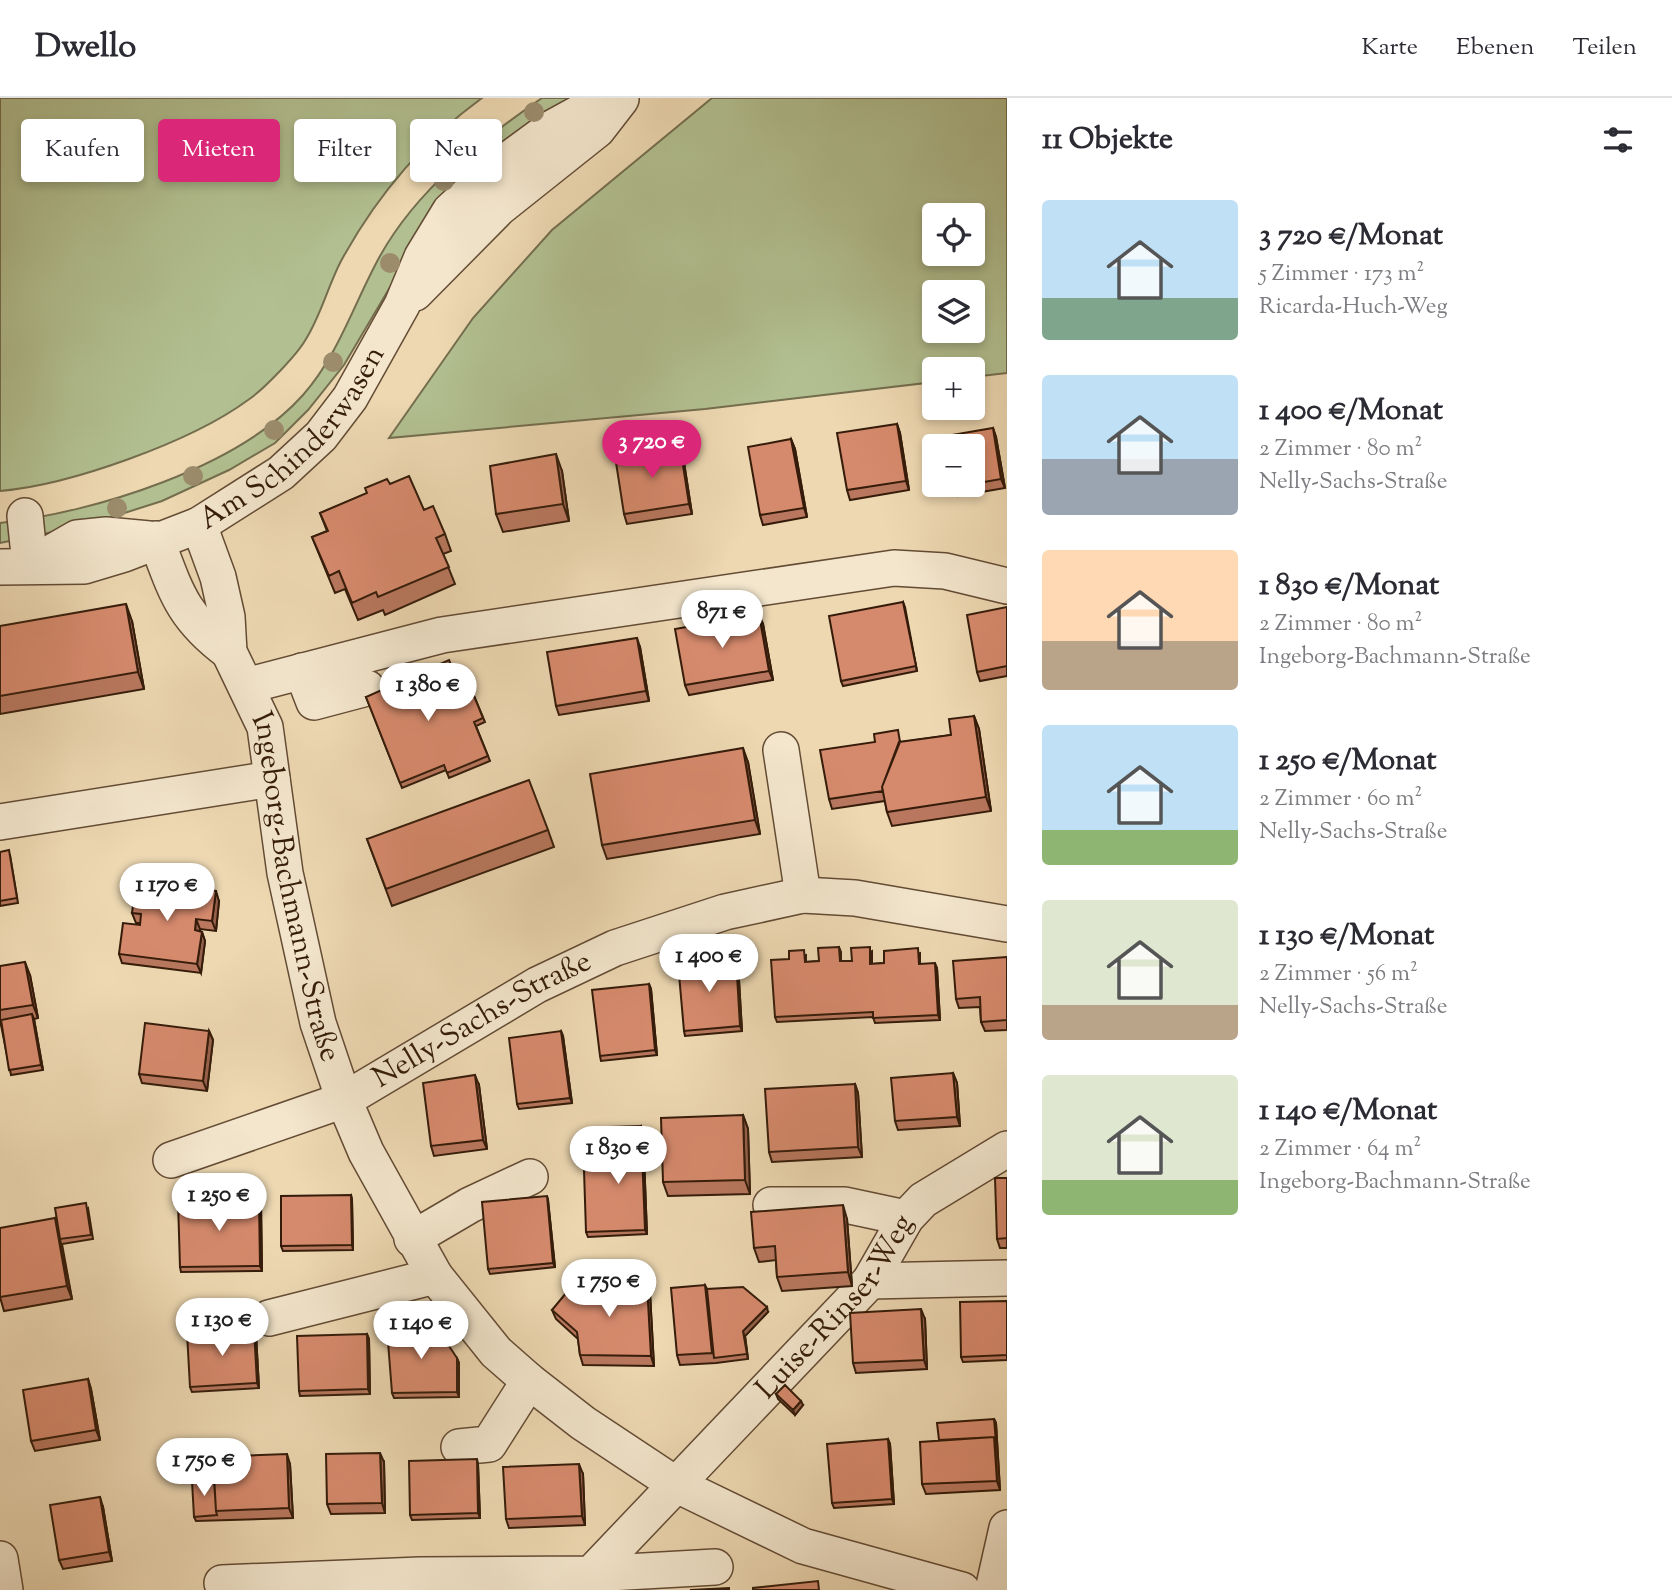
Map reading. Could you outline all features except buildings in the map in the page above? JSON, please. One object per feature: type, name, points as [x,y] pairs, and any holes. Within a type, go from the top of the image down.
[{"type":"street","name":"Am Schinderwasen","points":[[15,566],[84,566],[124,554],[199,525],[281,473],[321,436],[351,398],[402,305],[422,257],[450,211],[497,168],[550,129],[583,111],[617,98]]},
{"type":"street","name":"Am Schinderwasen","points":[[402,305],[499,208],[597,130],[623,98]]},
{"type":"street","points":[[15,566],[25,516]]},
{"type":"street","name":"Ingeborg-Bachmann-Straße","points":[[199,525],[218,577],[227,617],[229,652],[265,727],[285,873],[307,980],[344,1100],[366,1152],[412,1239],[435,1276],[496,1352],[529,1381],[583,1423],[675,1484],[803,1546],[962,1590]]},
{"type":"street","name":"Ingeborg-Bachmann-Straße","points":[[156,540],[176,593],[200,631],[229,652]]},
{"type":"street","points":[[246,686],[442,635],[894,568],[945,571],[1007,586]]},
{"type":"street","points":[[302,671],[314,702],[367,688]]},
{"type":"street","points":[[782,750],[803,895]]},
{"type":"street","points":[[0,822],[272,779]]},
{"type":"street","name":"Nelly-Sachs-Straße","points":[[171,1160],[344,1100],[537,985],[615,948],[725,912],[803,895],[855,898],[1007,924]]},
{"type":"street","name":"Luise-Rinser-Weg","points":[[675,1484],[870,1281],[906,1218],[923,1200],[1007,1149]]},
{"type":"street","points":[[412,1239],[471,1205],[530,1177]]},
{"type":"street","points":[[771,1205],[845,1205],[906,1218]]},
{"type":"street","points":[[269,1318],[435,1276]]},
{"type":"street","points":[[870,1281],[1007,1278]]},
{"type":"street","points":[[459,1447],[489,1444],[529,1381]]},
{"type":"street","points":[[591,1574],[675,1484]]},
{"type":"street","points":[[993,1590],[1007,1528]]},
{"type":"street","points":[[0,1559],[5,1590]]},
{"type":"street","points":[[222,1583],[419,1575],[591,1574],[715,1567]]},
{"type":"green space","points":[[0,98],[482,98],[456,119],[410,119],[410,164],[396,179],[396,119],[294,119],[294,182],[394,182],[341,261],[302,346],[271,381],[254,395],[224,416],[195,431],[163,446],[94,471],[0,491]]},
{"type":"green space","points":[[542,98],[580,98],[502,173],[502,127]]},
{"type":"green space","points":[[712,98],[1007,98],[1007,373],[985,376],[985,357],[922,357],[922,383],[705,409],[389,438],[473,318],[552,230]]},
{"type":"green space","points":[[437,182],[493,182],[399,272],[344,365],[308,410],[275,443],[229,470],[162,501],[90,524],[0,543],[0,523],[78,509],[163,482],[204,465],[242,444],[275,421],[303,395],[327,363],[380,256],[395,231]]}]
